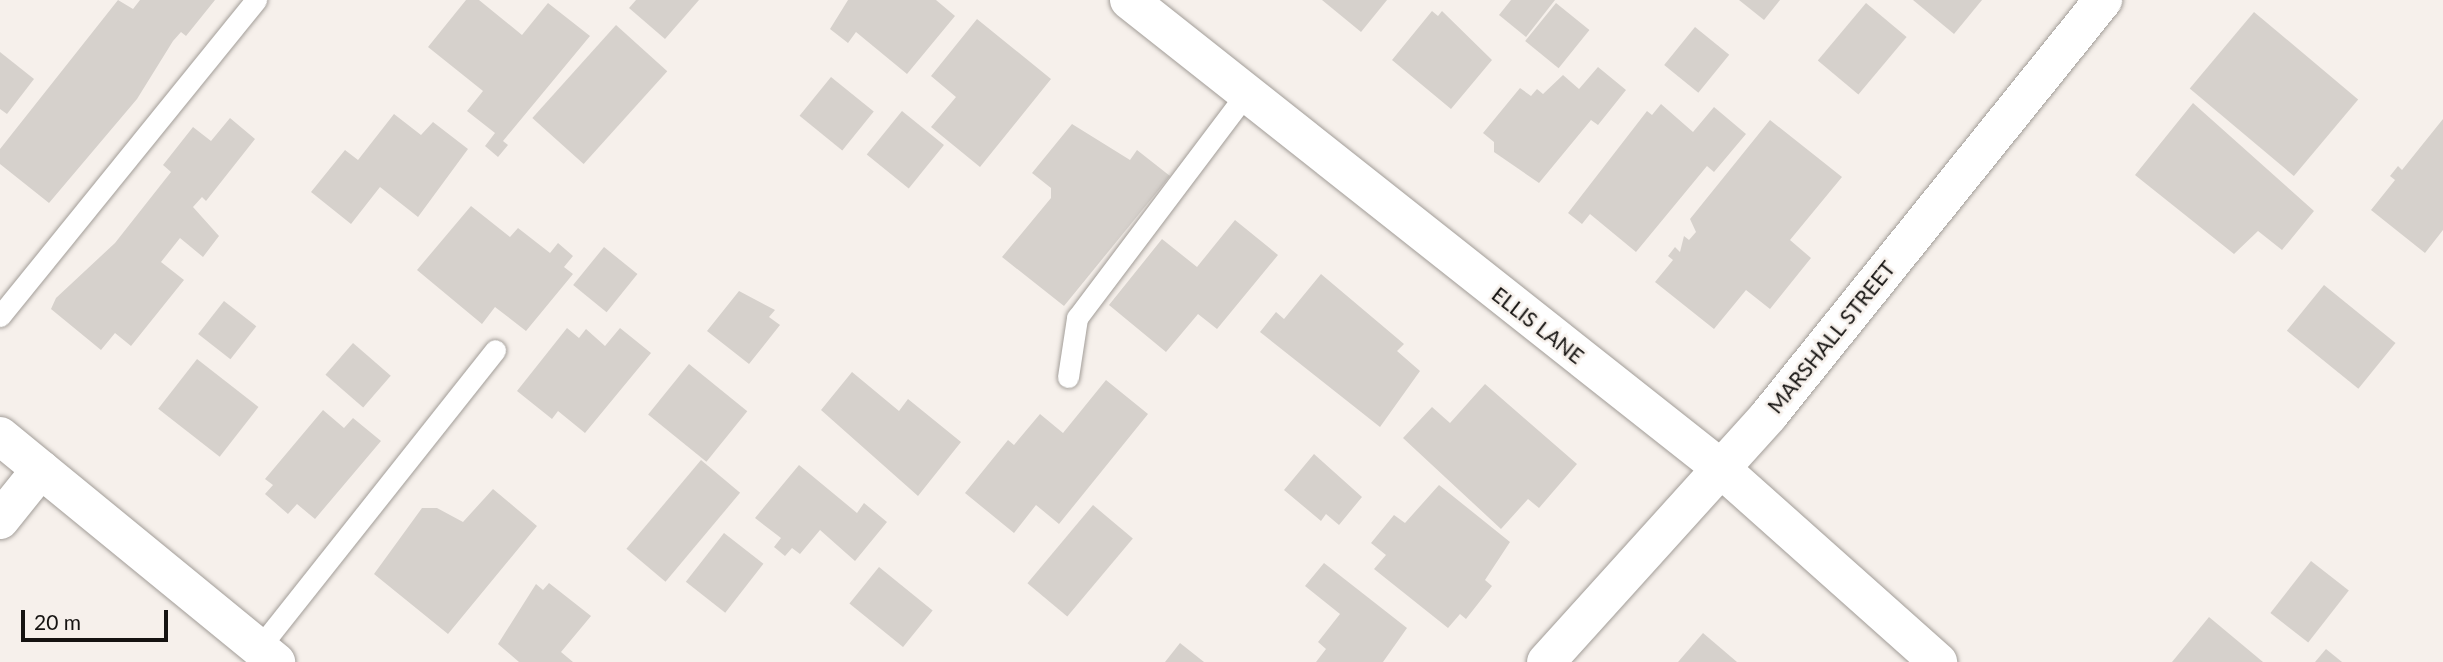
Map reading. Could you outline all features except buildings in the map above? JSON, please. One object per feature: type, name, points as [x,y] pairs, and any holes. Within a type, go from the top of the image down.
[{"type":"street","name":"ELLIS LANE","points":[[1129,0],[1244,96],[1718,466],[1938,662]]},
{"type":"street","name":"MARSHALL STREET","points":[[1546,662],[1718,466],[1769,415],[2103,0]]},
{"type":"street","points":[[0,436],[267,655]]},
{"type":"street","points":[[0,520],[41,469]]},
{"type":"lane","points":[[0,316],[256,0]]},
{"type":"lane","points":[[1068,377],[1077,318],[1244,96]]},
{"type":"lane","points":[[267,655],[495,350]]}]
